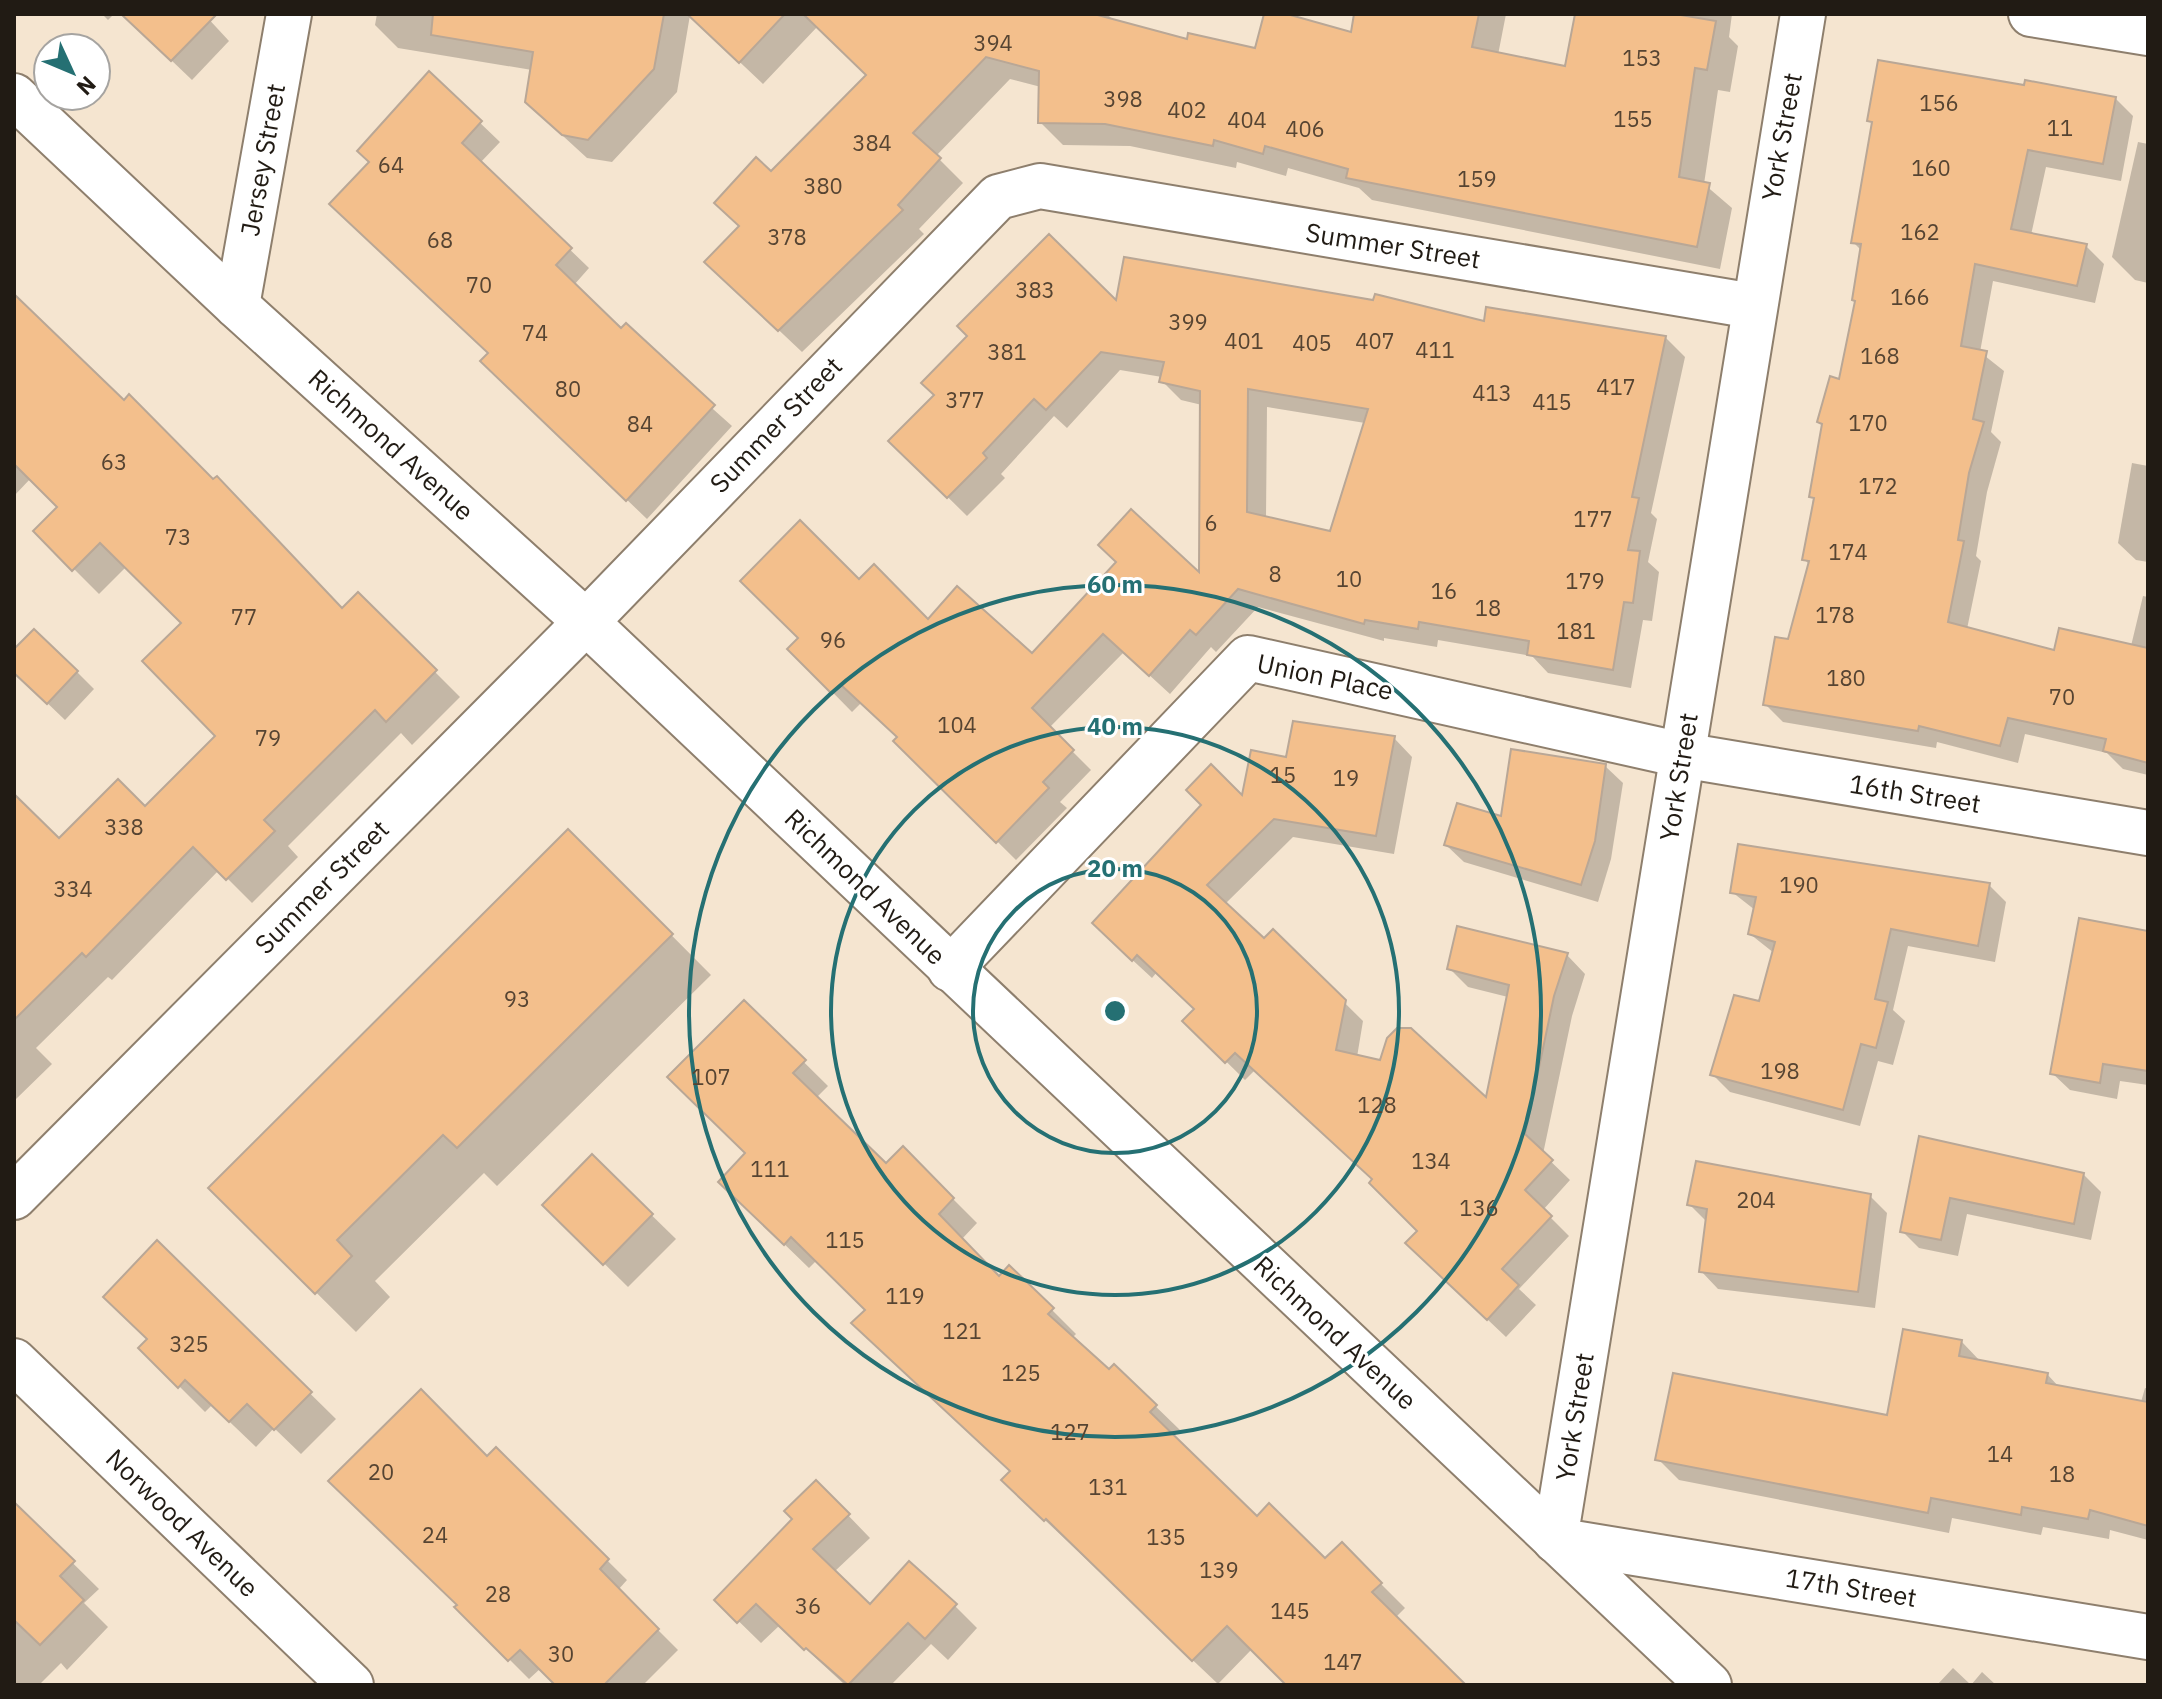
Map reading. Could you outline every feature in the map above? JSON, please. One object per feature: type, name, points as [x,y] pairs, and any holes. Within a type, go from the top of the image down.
[{"type":"street","name":"Jersey Street","points":[[237,306],[289,14]]},
{"type":"street","name":"York Street","points":[[1555,1540],[1753,306],[1803,14]]},
{"type":"street","points":[[2031,14],[2148,33]]},
{"type":"street","name":"Richmond Avenue","points":[[14,96],[237,306],[586,622],[1709,1685]]},
{"type":"street","name":"Summer Street","points":[[14,1197],[586,622],[998,197],[1040,186],[1753,306]]},
{"type":"street","name":"Union Place","points":[[950,969],[1248,658],[1682,755]]},
{"type":"street","name":"16th Street","points":[[1682,755],[2148,833]]},
{"type":"street","name":"Norwood Avenue","points":[[14,1361],[351,1685]]},
{"type":"street","name":"17th Street","points":[[1555,1540],[2148,1637]]},
{"type":"building","points":[[121,14],[217,14],[171,61]]},
{"type":"building","points":[[433,14],[664,14],[654,69],[588,140],[562,135],[525,102],[533,52],[431,35]]},
{"type":"building","points":[[687,14],[785,14],[739,63]]},
{"type":"building","points":[[803,14],[1094,14],[1187,39],[1188,33],[1255,48],[1264,14],[1287,14],[1351,32],[1354,14],[1479,14],[1472,47],[1565,66],[1575,14],[1675,14],[1716,21],[1707,70],[1695,68],[1679,177],[1710,183],[1697,247],[1346,178],[1348,169],[1265,146],[1263,154],[1214,140],[1213,146],[1105,124],[1038,123],[1039,71],[986,57],[913,133],[941,158],[898,205],[903,210],[778,331],[704,262],[739,226],[714,203],[756,157],[771,171],[866,75]]},
{"type":"building","points":[[1878,60],[2024,85],[2025,80],[2116,97],[2103,164],[2028,150],[2011,229],[2087,244],[2077,286],[1975,264],[1961,346],[1987,351],[1973,419],[1984,422],[1969,473],[1958,540],[1964,541],[1948,622],[2054,650],[2059,628],[2148,648],[2148,763],[2103,751],[2106,739],[2008,718],[2000,746],[1919,726],[1918,731],[1763,705],[1775,637],[1788,639],[1809,561],[1802,560],[1814,498],[1809,497],[1822,424],[1817,422],[1830,376],[1839,379],[1855,301],[1852,300],[1861,244],[1851,243],[1872,122],[1867,121]]},
{"type":"building","points":[[429,71],[482,121],[462,143],[572,248],[556,265],[621,328],[626,323],[715,405],[626,501],[480,361],[488,353],[329,204],[369,162],[357,151]]},
{"type":"building","points":[[1049,234],[1116,300],[1124,257],[1373,300],[1375,294],[1484,321],[1486,307],[1666,336],[1632,497],[1639,498],[1628,550],[1640,551],[1633,603],[1624,602],[1613,670],[1527,655],[1529,641],[1419,622],[1418,629],[1365,620],[1364,624],[1238,589],[1196,635],[1190,630],[1149,676],[1103,634],[1032,708],[1074,750],[1043,782],[1049,788],[996,843],[893,741],[897,737],[841,685],[832,694],[787,649],[798,638],[740,581],[800,520],[859,579],[874,564],[928,619],[957,586],[1032,653],[1116,562],[1098,545],[1131,509],[1199,572],[1200,391],[1159,382],[1164,362],[1101,352],[1046,410],[1034,399],[983,453],[987,458],[947,498],[888,441],[934,395],[921,383],[967,336],[957,326]],"holes":[[[1248,389],[1368,409],[1330,531],[1247,512]]]},
{"type":"building","points":[[14,294],[124,400],[129,394],[213,479],[217,476],[342,608],[358,592],[437,670],[386,722],[375,710],[264,820],[275,831],[226,880],[193,847],[86,957],[82,953],[14,1020],[14,794],[59,838],[118,779],[145,806],[215,736],[142,661],[181,623],[100,543],[72,571],[33,531],[57,507],[14,464]]},
{"type":"building","points":[[34,629],[78,671],[47,704],[14,673],[14,649]]},
{"type":"building","points":[[1293,721],[1395,736],[1376,836],[1274,819],[1207,885],[1264,938],[1273,929],[1346,1000],[1336,1050],[1380,1060],[1387,1038],[1397,1028],[1411,1028],[1486,1097],[1509,985],[1447,969],[1457,926],[1568,953],[1554,996],[1525,1134],[1553,1160],[1525,1190],[1552,1216],[1502,1269],[1519,1285],[1487,1320],[1405,1243],[1417,1231],[1369,1183],[1372,1179],[1235,1053],[1225,1063],[1182,1021],[1194,1009],[1137,955],[1132,961],[1092,923],[1201,805],[1186,790],[1211,764],[1242,795],[1251,750],[1286,757]]},
{"type":"building","points":[[1511,749],[1606,764],[1595,841],[1581,885],[1444,845],[1457,803],[1501,816]]},
{"type":"building","points":[[568,829],[673,934],[457,1148],[443,1135],[337,1240],[352,1256],[315,1294],[208,1188]]},
{"type":"building","points":[[1738,844],[1990,883],[1978,946],[1891,929],[1875,999],[1888,1002],[1876,1048],[1861,1044],[1843,1110],[1710,1075],[1734,995],[1759,1001],[1775,942],[1748,934],[1756,897],[1730,893]]},
{"type":"building","points":[[2079,918],[2148,931],[2148,1071],[2103,1064],[2100,1083],[2050,1074]]},
{"type":"building","points":[[744,1000],[806,1060],[793,1073],[886,1163],[903,1146],[954,1198],[939,1214],[999,1276],[1009,1265],[1054,1308],[1048,1314],[1109,1369],[1114,1364],[1157,1405],[1150,1412],[1257,1516],[1269,1503],[1325,1558],[1342,1542],[1382,1583],[1372,1592],[1466,1685],[1286,1685],[1227,1626],[1192,1661],[1046,1519],[1044,1521],[1001,1480],[1010,1471],[851,1323],[865,1310],[791,1237],[784,1245],[718,1182],[745,1153],[667,1077]]},
{"type":"building","points":[[1919,1136],[2084,1173],[2074,1224],[1950,1198],[1941,1240],[1900,1232]]},
{"type":"building","points":[[592,1154],[653,1214],[603,1265],[542,1205]]},
{"type":"building","points":[[1696,1161],[1871,1194],[1858,1292],[1699,1272],[1707,1209],[1687,1205]]},
{"type":"building","points":[[157,1240],[312,1392],[274,1430],[247,1404],[229,1422],[185,1380],[178,1388],[138,1348],[147,1339],[103,1297]]},
{"type":"building","points":[[1903,1329],[1962,1340],[1959,1356],[2048,1373],[2046,1383],[2148,1402],[2148,1526],[2090,1510],[2088,1519],[2022,1507],[2021,1515],[1931,1498],[1928,1513],[1655,1460],[1673,1373],[1887,1415]]},
{"type":"building","points":[[421,1389],[487,1456],[496,1447],[609,1559],[600,1569],[659,1629],[604,1685],[555,1685],[520,1650],[508,1661],[454,1607],[457,1605],[328,1481]]},
{"type":"building","points":[[816,1480],[850,1514],[813,1549],[870,1604],[909,1561],[957,1604],[925,1639],[908,1623],[848,1685],[806,1648],[804,1650],[756,1604],[737,1623],[714,1600],[792,1519],[784,1511]]},
{"type":"building","points":[[14,1502],[75,1561],[60,1576],[84,1600],[40,1645],[14,1620]]}]
